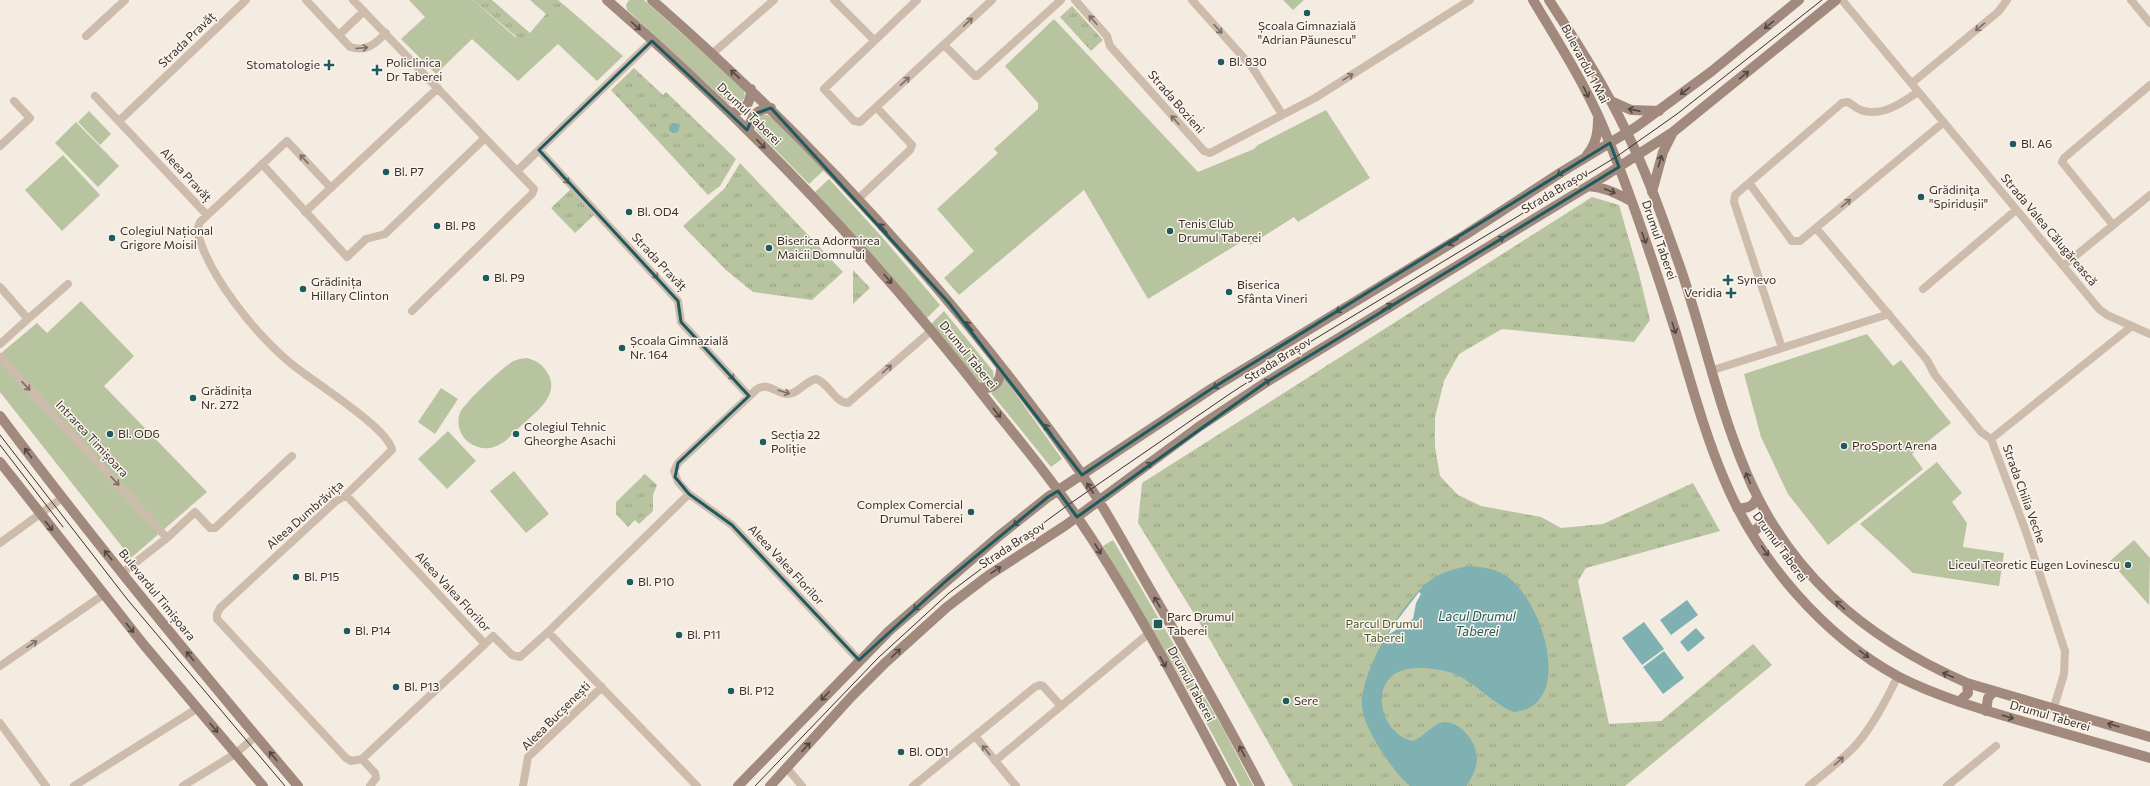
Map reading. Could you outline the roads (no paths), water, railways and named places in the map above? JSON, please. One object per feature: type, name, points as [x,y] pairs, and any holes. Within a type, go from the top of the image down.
[{"type":"main road","name":"Drumul Taberei","points":[[652,0],[713,53],[771,108],[858,199],[948,302],[1001,368],[1082,475],[1099,501],[1207,687],[1260,786]]},
{"type":"main road","name":"Bulevardul 1 Mai","points":[[1533,0],[1569,58],[1610,143]]},
{"type":"main road","name":"Bulevardul 1 Mai","points":[[1549,0],[1580,46],[1612,101],[1627,133]]},
{"type":"main road","name":"Strada Brașov","points":[[738,786],[859,660],[999,536],[1058,491],[1211,389],[1465,235],[1627,133],[1712,71],[1799,0]]},
{"type":"main road","name":"Strada Brașov","points":[[770,786],[870,678],[947,607],[989,575],[1099,501],[1200,426],[1265,383],[1619,167],[1673,132],[1836,0]]},
{"type":"main road","name":"Drumul Taberei","points":[[614,2],[652,41],[749,131],[852,238],[932,330],[977,387],[1058,491],[1092,540],[1148,634],[1232,786]]},
{"type":"main road","points":[[730,113],[743,110],[749,102],[751,89]]},
{"type":"main road","points":[[1612,101],[1631,110],[1659,111]]},
{"type":"main road","points":[[749,131],[749,123],[754,114],[759,110],[771,108]]},
{"type":"main road","points":[[1584,159],[1593,148],[1597,139],[1598,117]]},
{"type":"main road","points":[[1652,192],[1663,152],[1673,132]]},
{"type":"main road","name":"Drumul Taberei","points":[[1627,133],[1638,155],[1690,296],[1739,454],[1757,498],[1772,525],[1811,576],[1850,614],[1898,649],[1967,683],[2054,707],[2150,737]]},
{"type":"main road","name":"Drumul Taberei","points":[[1610,143],[1667,305],[1712,447],[1738,508],[1752,533],[1772,563],[1816,612],[1866,655],[1898,676],[1928,691],[1986,711],[2150,758]]},
{"type":"main road","points":[[1588,186],[1599,187],[1611,191],[1631,201]]},
{"type":"main road","points":[[977,387],[987,388],[996,385],[1001,377],[1001,368]]},
{"type":"main road","name":"Bulevardul Timișoara","points":[[0,416],[62,498],[122,573],[298,786]]},
{"type":"main road","points":[[0,462],[103,595],[263,786]]},
{"type":"main road","points":[[1738,508],[1748,508],[1753,505],[1757,498]]},
{"type":"main road","points":[[1752,533],[1762,524],[1772,525]]},
{"type":"main road","points":[[1959,702],[1968,693],[1967,683]]},
{"type":"main road","points":[[1986,711],[1988,698],[1994,691]]},
{"type":"street","points":[[86,36],[124,0]]},
{"type":"street","name":"Strada Pravăț","points":[[119,121],[246,0]]},
{"type":"street","points":[[306,0],[350,47],[358,50],[374,45],[386,33]]},
{"type":"street","points":[[353,0],[517,171],[533,188],[534,192],[412,311]]},
{"type":"street","points":[[713,53],[774,0]]},
{"type":"street","points":[[834,0],[874,40]]},
{"type":"street","points":[[917,0],[824,89],[857,122],[876,107],[992,0]]},
{"type":"street","points":[[944,45],[975,76],[977,76],[1061,0]]},
{"type":"street","name":"Strada Bozieni","points":[[1075,0],[1108,36],[1110,46],[1201,149],[1207,153],[1212,153],[1282,114],[1315,98],[1470,0]]},
{"type":"street","points":[[1192,0],[1252,67],[1282,114]]},
{"type":"street","name":"Strada Valea Călugărească","points":[[1842,0],[2099,309],[2107,315],[2150,334]]},
{"type":"street","points":[[1912,84],[1998,12],[2007,0]]},
{"type":"street","points":[[2131,0],[2150,22]]},
{"type":"street","points":[[338,35],[364,11]]},
{"type":"street","points":[[517,171],[652,41]]},
{"type":"street","points":[[2113,225],[2062,162],[2064,158],[2150,85]]},
{"type":"street","points":[[305,212],[438,88]]},
{"type":"street","points":[[1782,348],[1734,202],[1735,195],[1842,103],[1848,102],[1863,111],[1884,110],[1901,104],[1918,92]]},
{"type":"street","name":"Aleea Pravăț","points":[[95,96],[207,215],[287,140],[331,188]]},
{"type":"street","points":[[0,146],[30,118],[14,101]]},
{"type":"street","points":[[858,199],[910,150],[912,144],[876,107]]},
{"type":"street","points":[[1749,183],[1792,241],[1800,241],[1944,122]]},
{"type":"street","points":[[262,164],[347,257],[366,239],[385,234],[485,138]]},
{"type":"street","name":"Strada Pravăț","points":[[539,150],[678,301],[681,322],[749,396]]},
{"type":"street","points":[[2063,266],[2150,195]]},
{"type":"street","points":[[1923,289],[2016,210]]},
{"type":"street","name":"Aleea Dumbrăvița","points":[[207,215],[198,226],[198,236],[216,272],[237,306],[262,336],[289,362],[322,386],[379,432],[391,446],[391,453],[346,495],[334,502],[220,608],[217,614],[217,619],[346,758],[351,761],[362,759]]},
{"type":"street","points":[[1816,228],[1927,360],[1935,375],[1976,426],[1991,439]]},
{"type":"street","points":[[0,344],[68,284]]},
{"type":"street","points":[[0,287],[28,319]]},
{"type":"street","points":[[1713,370],[1889,314]]},
{"type":"street","name":"Strada Chilia Veche","points":[[2054,707],[2064,674],[2064,647],[2024,529],[1991,439],[2132,326]]},
{"type":"street","name":"Aleea Valea Florilor","points":[[859,660],[732,525],[689,494],[675,477],[675,468],[757,388],[765,386],[784,394],[790,394],[816,379],[821,380],[842,402],[848,402],[932,330]]},
{"type":"street","name":"Intrarea Timișoara","points":[[0,357],[167,538]]},
{"type":"street","points":[[122,573],[167,538],[195,512],[210,528],[215,528],[292,456]]},
{"type":"street","name":"Aleea Valea Florilor","points":[[346,495],[485,644],[494,636],[512,655],[520,656],[548,632],[689,494]]},
{"type":"street","points":[[0,543],[62,498]]},
{"type":"street","points":[[0,666],[103,595]]},
{"type":"street","points":[[548,632],[697,786]]},
{"type":"street","points":[[995,761],[1148,634]]},
{"type":"street","points":[[370,786],[376,778],[375,773],[362,759],[485,644]]},
{"type":"street","points":[[1809,786],[1841,759],[1864,736],[1874,722],[1898,676]]},
{"type":"street","points":[[912,786],[1040,684],[1061,706]]},
{"type":"street","name":"Aleea Bucșenești","points":[[523,786],[528,757],[602,687]]},
{"type":"street","points":[[74,786],[198,708]]},
{"type":"street","points":[[0,723],[46,786]]},
{"type":"street","points":[[183,786],[236,754],[256,736]]},
{"type":"street","points":[[975,736],[1016,786]]},
{"type":"street","points":[[1947,786],[1996,746]]},
{"type":"street","points":[[787,768],[802,786]]},
{"type":"water","points":[[672,123],[676,123],[678,124],[678,132],[672,133],[669,130],[669,126]]},
{"type":"water","name":"Lacul Drumul Taberei","points":[[1469,566],[1500,572],[1509,578],[1520,589],[1539,622],[1545,641],[1548,661],[1548,680],[1542,695],[1531,707],[1514,712],[1498,703],[1465,679],[1449,672],[1428,668],[1412,668],[1398,672],[1392,676],[1385,684],[1382,693],[1382,704],[1384,714],[1395,731],[1403,738],[1413,741],[1440,723],[1450,723],[1462,729],[1471,739],[1477,758],[1475,769],[1466,786],[1410,786],[1380,750],[1368,727],[1362,707],[1363,693],[1375,657],[1385,637],[1409,602],[1432,579],[1441,574]]},
{"type":"water","points":[[1687,600],[1698,615],[1671,635],[1660,620]]},
{"type":"water","points":[[1644,622],[1664,649],[1642,665],[1622,638]]},
{"type":"water","points":[[1696,628],[1705,638],[1688,652],[1680,642]]},
{"type":"water","points":[[1664,651],[1684,678],[1663,694],[1643,667]]},
{"type":"tram line","points":[[755,786],[878,658],[949,593],[985,566],[1068,505],[1231,393],[1305,345],[1616,157],[1677,114],[1822,0]]},
{"type":"tram line","points":[[0,435],[127,599],[285,786]]},
{"type":"tram line","points":[[0,445],[63,527]]},
{"type":"place","name":"Școala Gimnazială \"Adrian Păunescu\"","points":[[1307,13]]},
{"type":"place","name":"Bl. 830","points":[[1221,62]]},
{"type":"place","name":"Stomatologie","points":[[329,65]]},
{"type":"place","name":"Policlinica Dr Taberei","points":[[377,70]]},
{"type":"place","name":"Bl. A6","points":[[2013,144]]},
{"type":"place","name":"Bl. P7","points":[[386,172]]},
{"type":"place","name":"Grădiniţa \"Spiridușii\"","points":[[1921,197]]},
{"type":"place","name":"Bl. OD4","points":[[629,212]]},
{"type":"place","name":"Bl. P8","points":[[437,226]]},
{"type":"place","name":"Tenis Club Drumul Taberei","points":[[1170,231]]},
{"type":"place","name":"Colegiul Național Grigore Moisil","points":[[112,238]]},
{"type":"place","name":"Biserica Adormirea Maicii Domnului","points":[[769,248]]},
{"type":"place","name":"Bl. P9","points":[[486,278]]},
{"type":"place","name":"Synevo","points":[[1728,280]]},
{"type":"place","name":"Grădinița Hillary Clinton","points":[[303,289]]},
{"type":"place","name":"Biserica Sfânta Vineri","points":[[1229,292]]},
{"type":"place","name":"Veridia","points":[[1731,293]]},
{"type":"place","name":"Școala Gimnazială Nr. 164","points":[[622,348]]},
{"type":"place","name":"Grădinița Nr. 272","points":[[193,398]]},
{"type":"place","name":"Bl. OD6","points":[[110,434]]},
{"type":"place","name":"Colegiul Tehnic Gheorghe Asachi","points":[[516,434]]},
{"type":"place","name":"Secția 22 Poliție","points":[[763,442]]},
{"type":"place","name":"ProSport Arena","points":[[1844,446]]},
{"type":"place","name":"Complex Comercial Drumul Taberei","points":[[971,512]]},
{"type":"place","name":"Liceul Teoretic Eugen Lovinescu","points":[[2128,565]]},
{"type":"place","name":"Bl. P15","points":[[296,577]]},
{"type":"place","name":"Bl. P10","points":[[630,582]]},
{"type":"place","name":"Parc Drumul Taberei","points":[[1158,624]]},
{"type":"place","name":"Bl. P14","points":[[347,631]]},
{"type":"place","name":"Bl. P11","points":[[679,635]]},
{"type":"place","name":"Bl. P13","points":[[396,687]]},
{"type":"place","name":"Bl. P12","points":[[731,691]]},
{"type":"place","name":"Sere","points":[[1286,701]]},
{"type":"place","name":"Bl. OD1","points":[[901,752]]},
{"type":"park label","name":"Parcul Drumul Taberei","points":[[1384,631]]}]
